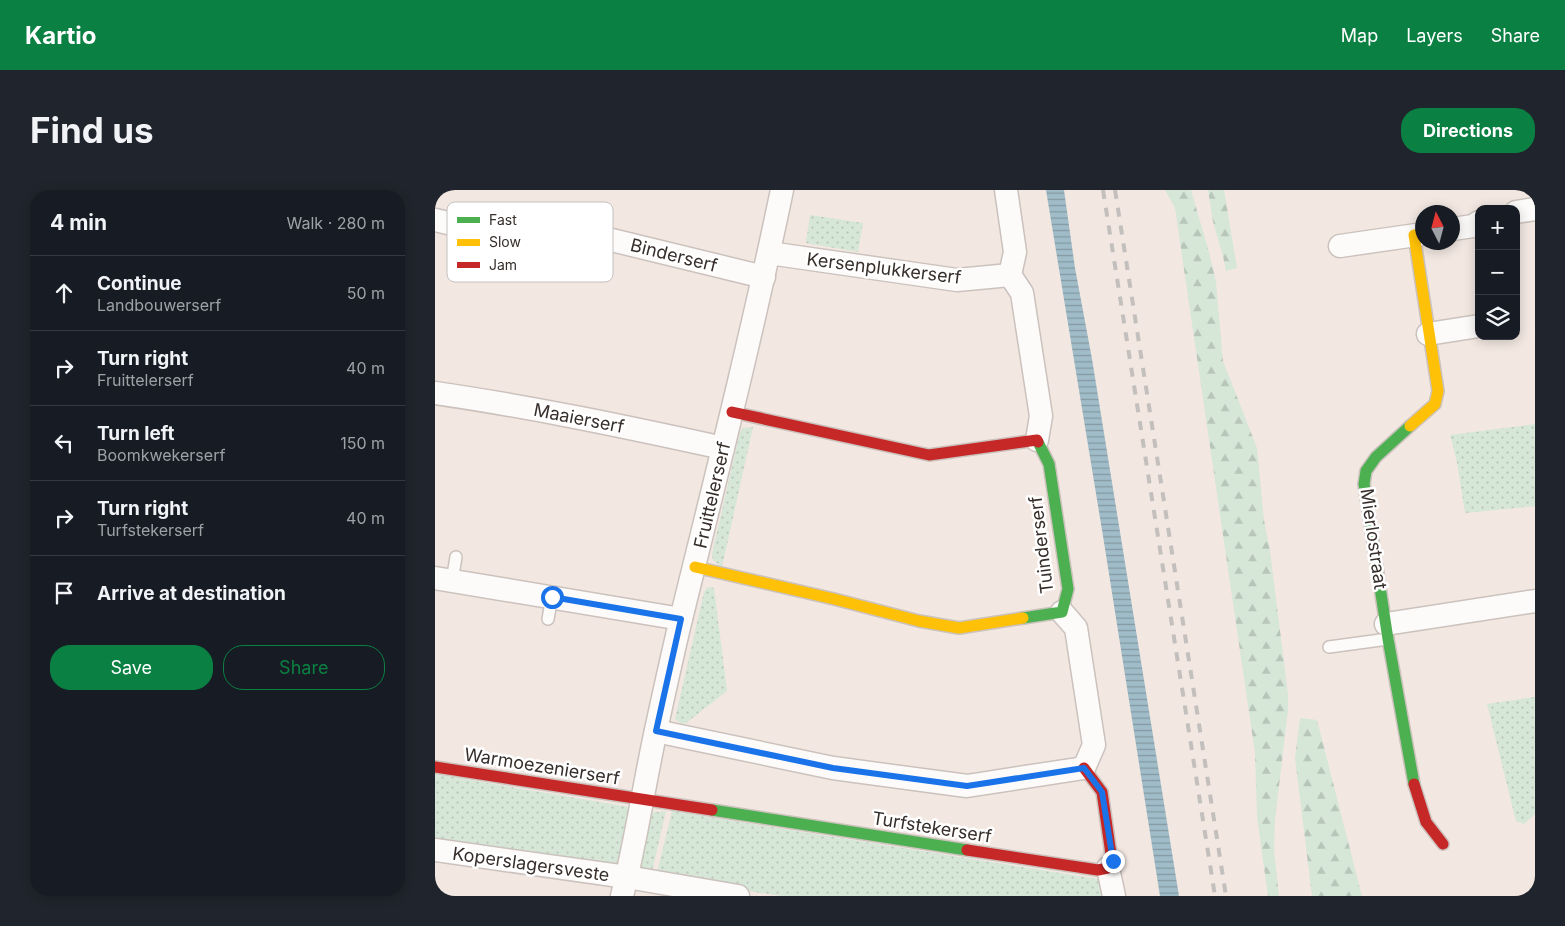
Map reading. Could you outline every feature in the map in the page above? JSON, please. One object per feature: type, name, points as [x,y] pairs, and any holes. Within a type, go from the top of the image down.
[{"type":"street","name":"Fruittelerserf","points":[[624,887],[681,619],[764,277],[782,190]]},
{"type":"street","points":[[732,412],[929,456],[1037,440],[1041,416],[1021,293],[1009,275],[1015,252],[1006,190]]},
{"type":"street","points":[[1520,211],[1535,209]]},
{"type":"street","points":[[1460,228],[1475,225]]},
{"type":"street","points":[[1340,246],[1415,234]]},
{"type":"street","name":"Binderserf","points":[[613,240],[764,277]]},
{"type":"street","name":"Mierlostraat","points":[[1420,250],[1428,334],[1438,391],[1435,404],[1376,457],[1366,471],[1365,484],[1387,632],[1414,783],[1426,822],[1443,844]]},
{"type":"street","name":"Kersenplukkerserf","points":[[769,252],[957,280],[1009,275]]},
{"type":"street","points":[[1428,334],[1475,327]]},
{"type":"street","name":"Maaierserf","points":[[435,393],[498,402],[584,418],[723,448]]},
{"type":"street","name":"Tuinderserf","points":[[695,567],[919,621],[959,628],[1062,612],[1068,590],[1067,580],[1049,464],[1037,440]]},
{"type":"street","points":[[444,579],[681,619]]},
{"type":"street","points":[[1387,632],[1535,601]]},
{"type":"street","points":[[1062,612],[1075,628],[1094,745],[1084,768]]},
{"type":"street","points":[[656,731],[833,768],[967,786],[1084,768]]},
{"type":"street","name":"Warmoezenierserf","points":[[435,767],[643,800]]},
{"type":"street","points":[[1084,768],[1102,792],[1113,861],[1108,868],[1114,896]]},
{"type":"street","name":"Turfstekerserf","points":[[643,800],[1098,870],[1108,868]]},
{"type":"street","name":"Koperslagersveste","points":[[435,850],[624,887],[738,896]]},
{"type":"lane","points":[[444,579],[456,557]]},
{"type":"lane","points":[[548,620],[552,597]]},
{"type":"lane","points":[[1329,647],[1387,632]]},
{"type":"green space","points":[[1165,190],[1191,190],[1216,282],[1223,361],[1257,448],[1264,520],[1270,551],[1288,694],[1288,710],[1275,820],[1274,849],[1279,896],[1268,896],[1257,817],[1255,753],[1175,208]]},
{"type":"green space","points":[[1208,190],[1224,190],[1237,268],[1226,271],[1213,222]]},
{"type":"green space","points":[[810,215],[863,223],[858,252],[806,243]]},
{"type":"green space","points":[[1535,424],[1535,506],[1465,513],[1457,462],[1450,435]]},
{"type":"green space","points":[[753,427],[722,567],[713,560],[712,554],[740,432],[743,428]]},
{"type":"green space","points":[[708,587],[714,588],[727,691],[686,723],[682,724],[675,719],[704,592]]},
{"type":"green space","points":[[1535,697],[1535,814],[1524,824],[1516,821],[1487,704]]},
{"type":"green space","points":[[1300,718],[1317,720],[1362,896],[1312,896],[1295,758]]},
{"type":"green space","points":[[435,774],[629,807],[618,868],[435,842]]},
{"type":"green space","points":[[666,811],[651,876],[646,875],[638,866],[649,813]]},
{"type":"green space","points":[[672,811],[1104,880],[1106,896],[781,896],[656,877]]},
{"type":"water","points":[[1046,190],[1064,190],[1075,268],[1092,359],[1179,896],[1160,896]]},
{"type":"railway","points":[[1103,190],[1215,896]]},
{"type":"railway","points":[[1115,190],[1226,896]]},
{"type":"traffic: fast","points":[[1410,426],[1376,457],[1366,471],[1364,484],[1388,639],[1414,784]]},
{"type":"traffic: fast","points":[[1023,618],[1062,612],[1068,589],[1049,464],[1038,442]]},
{"type":"traffic: fast","points":[[712,810],[967,850]]},
{"type":"traffic: slow","points":[[1410,426],[1435,404],[1438,391],[1414,235]]},
{"type":"traffic: slow","points":[[695,567],[919,621],[959,628],[1023,618]]},
{"type":"traffic: jam","points":[[732,412],[929,455],[1037,440],[1038,442]]},
{"type":"traffic: jam","points":[[435,767],[712,810]]},
{"type":"traffic: jam","points":[[967,850],[1098,870],[1108,868],[1112,861],[1102,792],[1084,768]]},
{"type":"traffic: jam","points":[[1414,784],[1426,822],[1443,844]]},
{"type":"route","points":[[552,597],[681,619],[656,731],[833,768],[967,786],[1084,768],[1102,792],[1113,861]]}]
